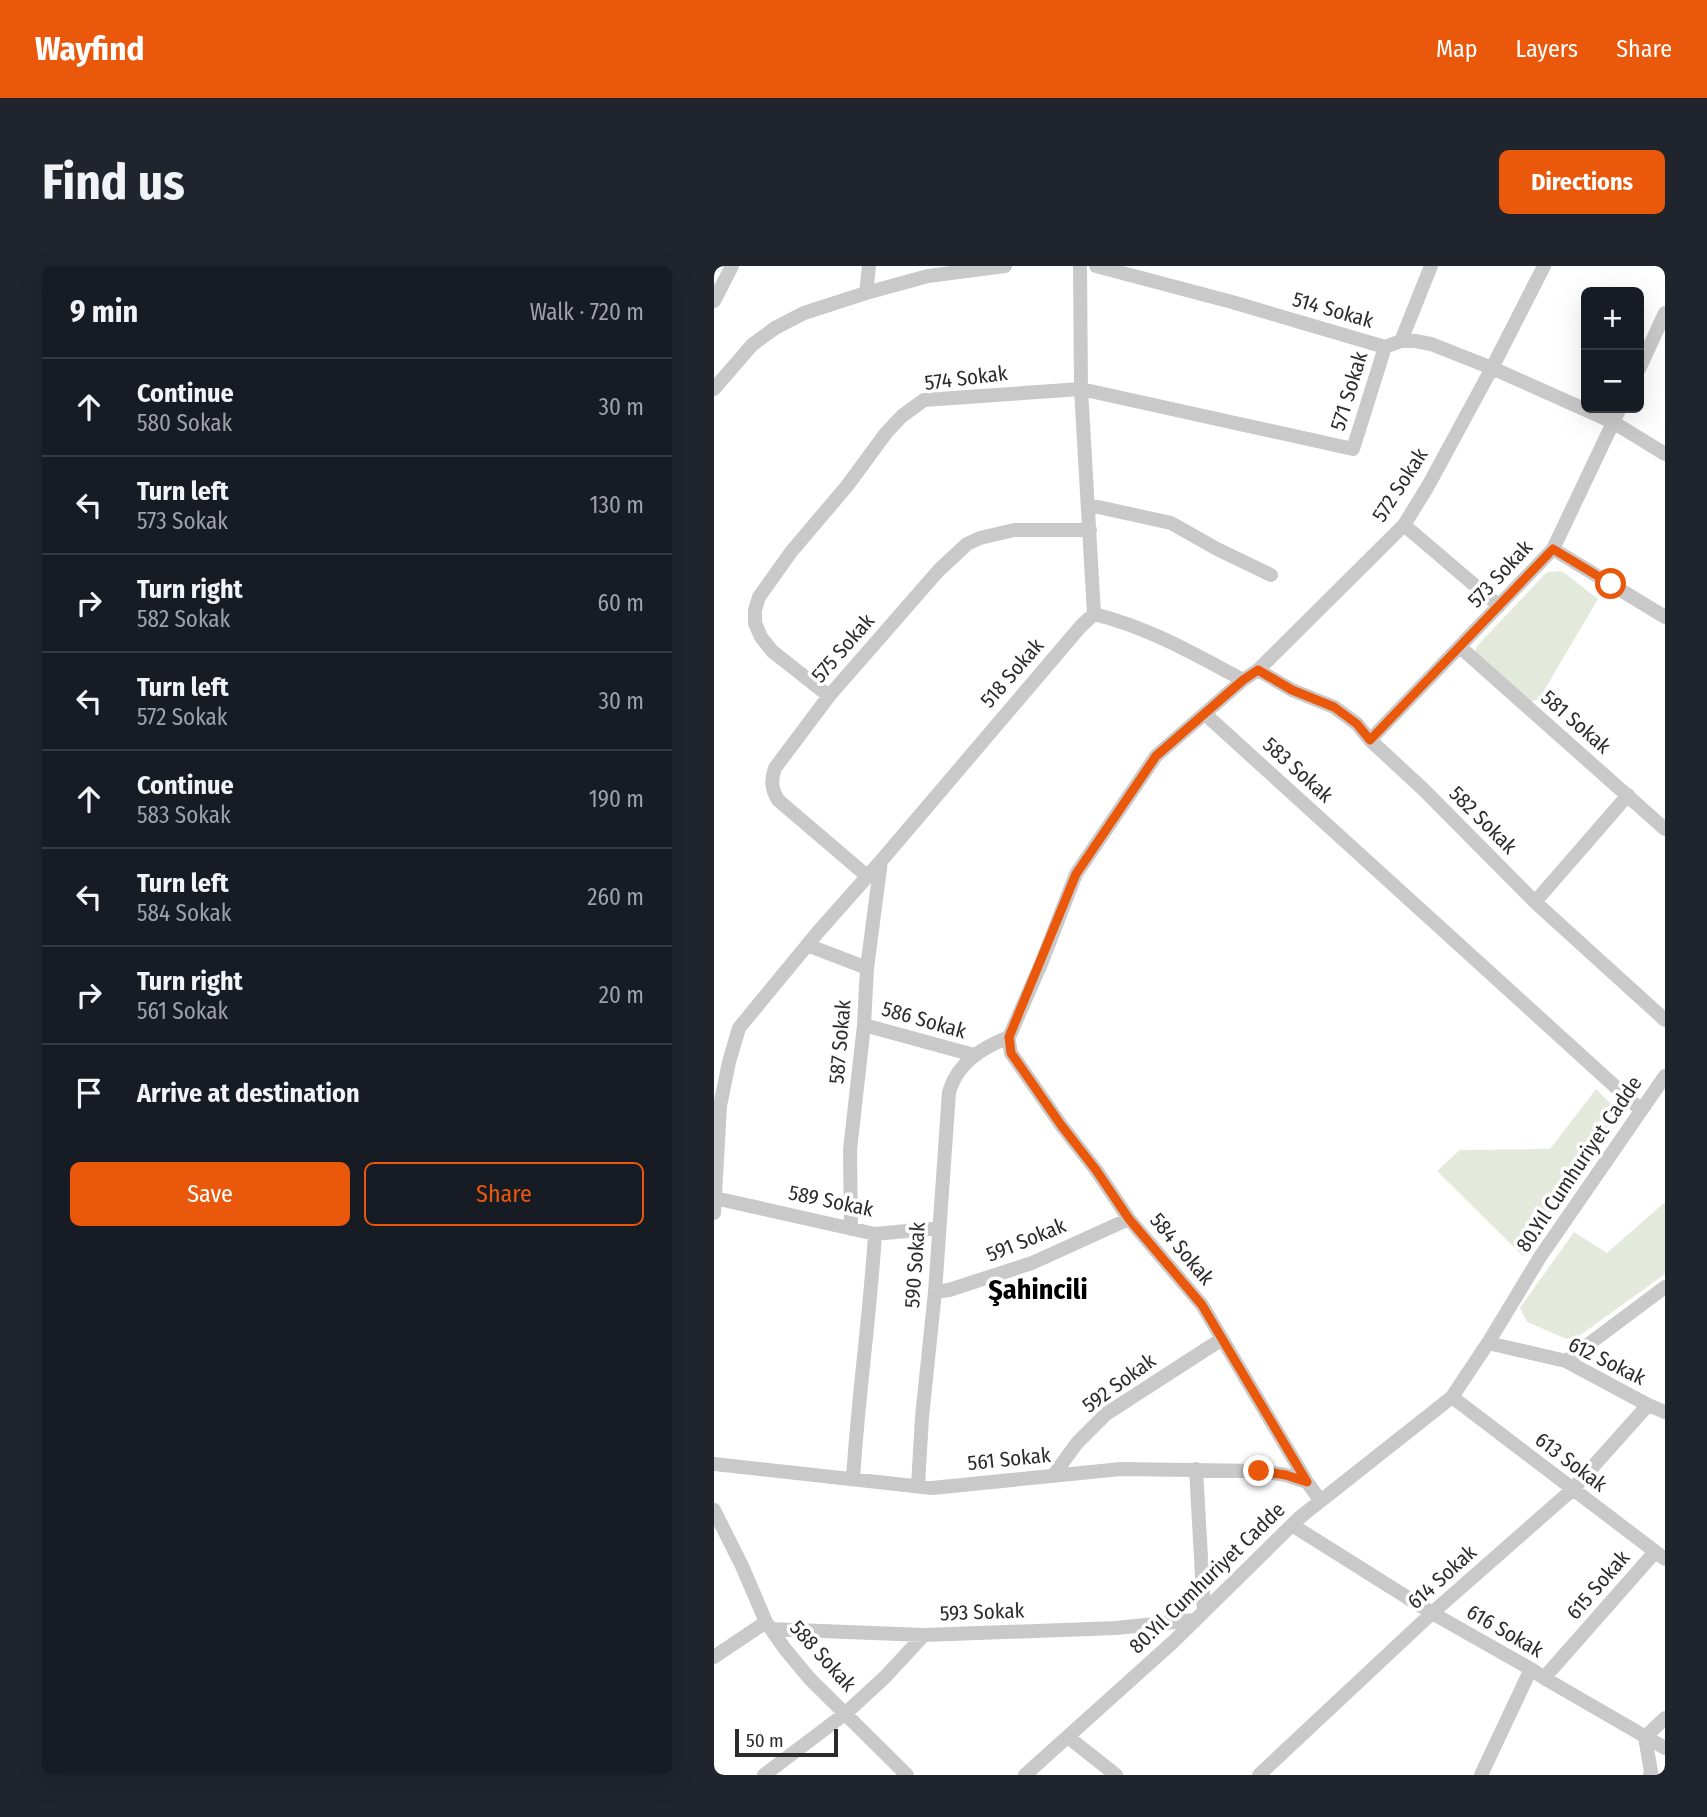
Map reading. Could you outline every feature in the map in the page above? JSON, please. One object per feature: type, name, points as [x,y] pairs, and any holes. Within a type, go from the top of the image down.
[{"type":"street","points":[[714,301],[732,266]]},
{"type":"street","points":[[866,293],[869,266]]},
{"type":"street","points":[[714,389],[752,345],[775,328],[804,313],[928,276],[1005,266]]},
{"type":"street","points":[[1080,266],[1081,388],[1094,614],[1167,639],[1243,680]]},
{"type":"street","name":"514 Sokak","points":[[1096,266],[1385,347],[1401,341],[1431,344],[1613,422],[1665,454]]},
{"type":"street","name":"571 Sokak","points":[[1401,341],[1431,266]]},
{"type":"street","name":"572 Sokak","points":[[1205,714],[1258,670],[1404,525],[1492,368],[1544,266]]},
{"type":"street","points":[[1644,358],[1665,313]]},
{"type":"street","name":"571 Sokak","points":[[1353,449],[1385,347]]},
{"type":"street","name":"574 Sokak","points":[[829,696],[772,651],[761,637],[755,623],[759,597],[791,552],[886,433],[902,416],[924,400],[1081,388],[1353,449]]},
{"type":"street","name":"573 Sokak","points":[[1370,740],[1553,549],[1618,413]]},
{"type":"street","points":[[1089,505],[1171,523],[1271,575]]},
{"type":"street","points":[[1404,525],[1499,606]]},
{"type":"street","name":"575 Sokak","points":[[867,876],[778,800],[771,780],[775,768],[829,696],[939,570],[967,544],[989,535],[1014,530],[1090,530]]},
{"type":"street","points":[[1553,549],[1665,617]]},
{"type":"street","name":"518 Sokak","points":[[715,1198],[719,1106],[739,1028],[1046,666],[1094,614]]},
{"type":"street","name":"581 Sokak","points":[[1460,648],[1665,829]]},
{"type":"street","name":"582 Sokak","points":[[1258,670],[1292,690],[1334,707],[1357,724],[1370,740],[1424,790],[1535,902],[1665,1020]]},
{"type":"street","points":[[1011,1034],[1076,874],[1156,756],[1205,714]]},
{"type":"street","name":"583 Sokak","points":[[1205,714],[1641,1110]]},
{"type":"street","points":[[1535,902],[1628,795]]},
{"type":"street","name":"587 Sokak","points":[[851,1229],[850,1150],[864,1025],[867,968],[881,860]]},
{"type":"street","points":[[807,945],[867,968]]},
{"type":"street","name":"586 Sokak","points":[[864,1025],[974,1055],[1011,1034]]},
{"type":"street","name":"584 Sokak","points":[[1011,1034],[1011,1053],[1129,1219],[1202,1305],[1320,1500]]},
{"type":"street","name":"590 Sokak","points":[[918,1486],[949,1092],[960,1068],[974,1055]]},
{"type":"street","name":"80.Yıl Cumhuriyet Cadde","points":[[1025,1775],[1200,1616],[1320,1500],[1452,1397],[1540,1257],[1665,1076]]},
{"type":"street","points":[[714,1213],[715,1198]]},
{"type":"street","name":"589 Sokak","points":[[715,1198],[874,1234],[939,1228]]},
{"type":"street","name":"591 Sokak","points":[[935,1292],[1032,1263],[1129,1219]]},
{"type":"street","points":[[853,1479],[871,1298],[874,1234]]},
{"type":"street","points":[[1566,1361],[1665,1287]]},
{"type":"street","name":"592 Sokak","points":[[1053,1476],[1077,1443],[1106,1414],[1222,1339]]},
{"type":"street","name":"612 Sokak","points":[[1488,1343],[1566,1361],[1665,1412]]},
{"type":"street","name":"613 Sokak","points":[[1452,1397],[1660,1556]]},
{"type":"street","name":"614 Sokak","points":[[1259,1775],[1432,1614],[1572,1490],[1648,1405]]},
{"type":"street","name":"561 Sokak","points":[[714,1464],[932,1488],[1121,1469],[1259,1471],[1286,1475],[1307,1482]]},
{"type":"street","points":[[1196,1469],[1200,1616]]},
{"type":"street","name":"588 Sokak","points":[[714,1510],[768,1625],[785,1649],[810,1679],[907,1775]]},
{"type":"street","name":"616 Sokak","points":[[1292,1525],[1432,1614],[1665,1748]]},
{"type":"street","name":"615 Sokak","points":[[1544,1678],[1660,1556]]},
{"type":"street","name":"593 Sokak","points":[[768,1625],[924,1635],[1116,1628],[1200,1616]]},
{"type":"street","points":[[714,1657],[768,1625]]},
{"type":"street","points":[[764,1775],[846,1713],[884,1678],[924,1635]]},
{"type":"street","points":[[1480,1775],[1531,1669]]},
{"type":"street","points":[[1650,1775],[1645,1737],[1665,1718]]},
{"type":"street","points":[[1068,1737],[1116,1775]]},
{"type":"shaded area","points":[[1562,571],[1598,599],[1539,699],[1531,702],[1475,654],[1477,646],[1547,572]]},
{"type":"shaded area","points":[[1596,1089],[1618,1111],[1523,1256],[1437,1171],[1460,1150],[1550,1149]]},
{"type":"shaded area","points":[[1665,1202],[1665,1274],[1579,1336],[1567,1339],[1527,1322],[1520,1308],[1574,1232],[1607,1253]]},
{"type":"district","name":"Şahincili","points":[[1038,1289]]},
{"type":"route","points":[[1259,1471],[1286,1475],[1307,1482],[1202,1305],[1129,1219],[1061,1125],[1011,1053],[1009,1037],[1076,874],[1156,756],[1243,680],[1258,670],[1292,690],[1334,707],[1357,724],[1370,740],[1553,549],[1611,584]]}]
